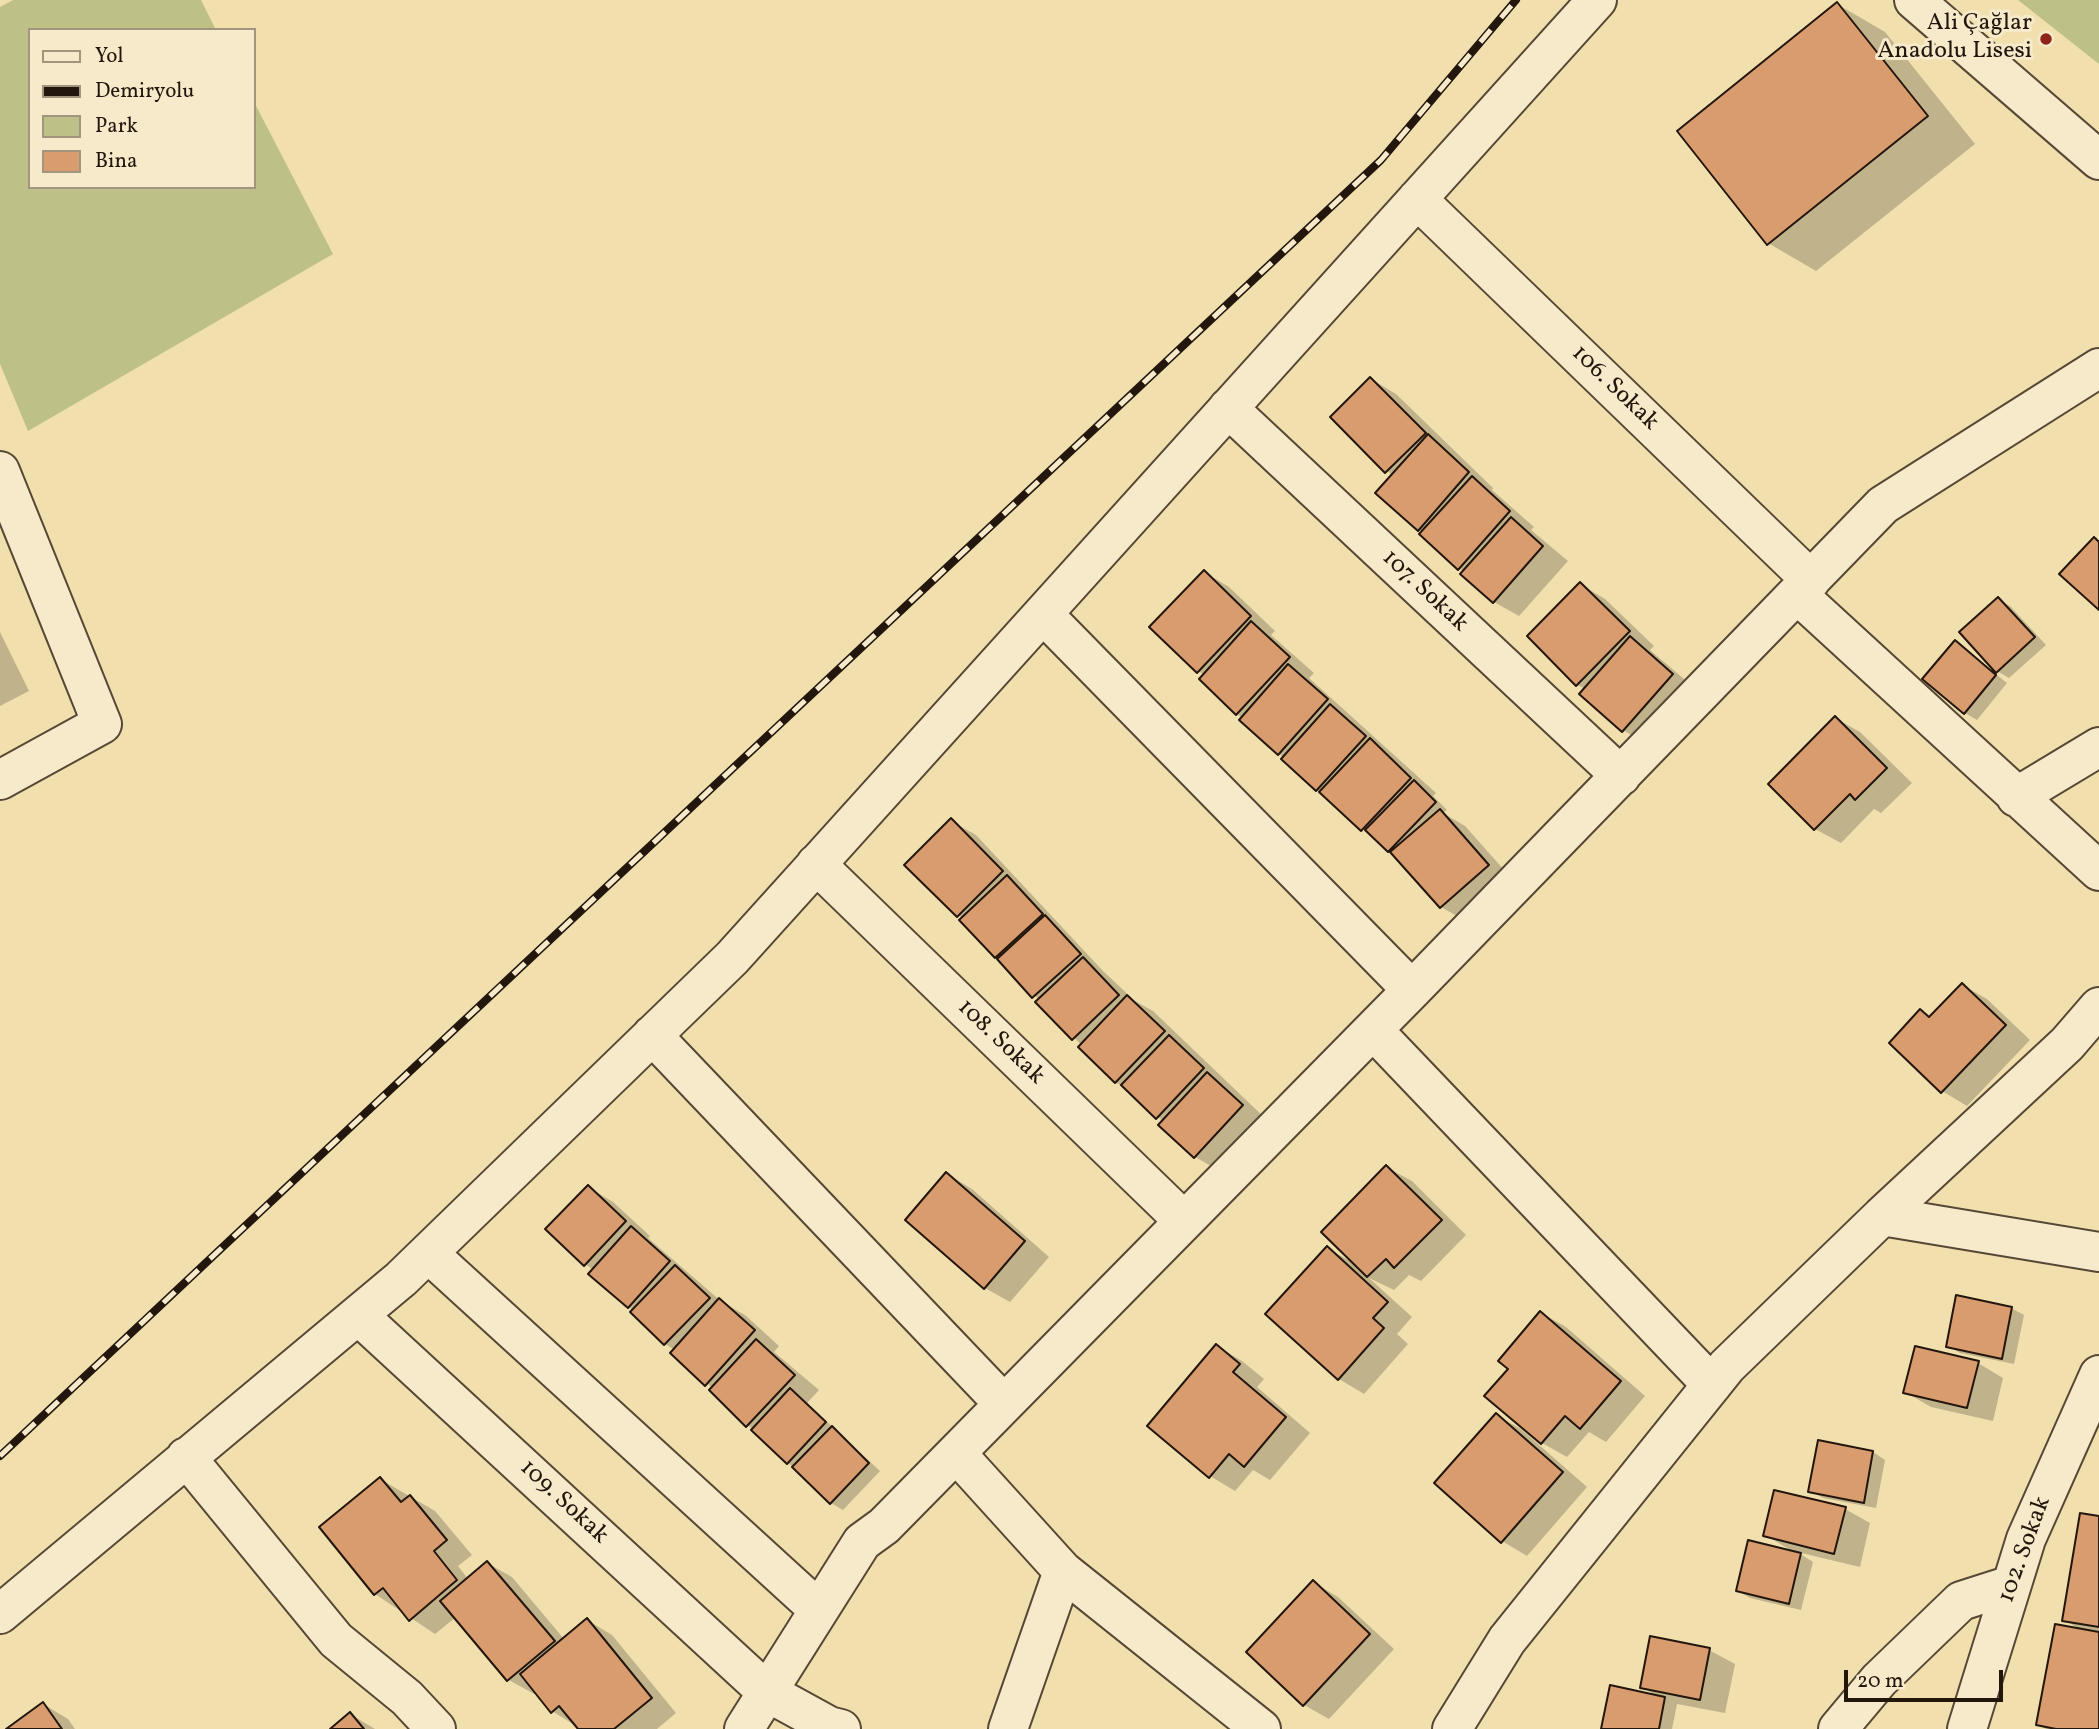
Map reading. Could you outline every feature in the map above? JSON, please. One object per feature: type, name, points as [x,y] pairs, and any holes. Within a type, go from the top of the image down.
[{"type":"street","points":[[0,1614],[358,1315],[428,1253],[732,958],[1597,0]]},
{"type":"street","points":[[1914,0],[2099,160]]},
{"type":"street","name":"106. Sokak","points":[[1417,199],[2016,797],[2099,871]]},
{"type":"street","points":[[744,1729],[862,1542],[884,1526],[1373,1030],[1883,505],[2099,368]]},
{"type":"street","name":"107. Sokak","points":[[1228,408],[1621,776]]},
{"type":"street","points":[[0,471],[102,724],[0,780]]},
{"type":"street","points":[[1043,614],[1412,990]]},
{"type":"street","points":[[2016,797],[2099,747]]},
{"type":"street","name":"108. Sokak","points":[[816,864],[1184,1221]]},
{"type":"street","points":[[1452,1729],[1507,1640],[1727,1366],[1882,1216],[2067,1044],[2099,1007]]},
{"type":"street","points":[[1373,1030],[1712,1385]]},
{"type":"street","points":[[652,1035],[1004,1404]]},
{"type":"street","points":[[1882,1216],[2099,1252]]},
{"type":"street","points":[[428,1253],[819,1610]]},
{"type":"street","name":"109. Sokak","points":[[358,1315],[767,1692],[829,1726],[841,1729]]},
{"type":"street","name":"102. Sokak","points":[[1967,1729],[2026,1539],[2099,1375]]},
{"type":"street","points":[[956,1453],[1063,1572],[1261,1729]]},
{"type":"street","points":[[186,1457],[336,1640],[407,1698],[436,1729]]},
{"type":"street","points":[[1008,1729],[1063,1572]]},
{"type":"street","points":[[1838,1729],[1879,1680],[1961,1601],[2011,1585]]},
{"type":"green space","points":[[13,0],[201,0],[215,28],[28,28],[28,189],[256,189],[256,106],[333,254],[28,431],[0,364],[0,7]]},
{"type":"green space","points":[[2018,0],[2099,0],[2099,64]]},
{"type":"building","points":[[1837,2],[1928,116],[1767,245],[1677,131]]},
{"type":"building","points":[[1370,377],[1426,433],[1385,473],[1330,417]]},
{"type":"building","points":[[1428,434],[1469,472],[1418,531],[1375,493]]},
{"type":"building","points":[[1472,476],[1510,511],[1458,570],[1419,534]]},
{"type":"building","points":[[1511,517],[1543,546],[1493,603],[1460,574]]},
{"type":"building","points":[[2094,537],[2099,542],[2099,610],[2059,574]]},
{"type":"building","points":[[1204,570],[1251,616],[1197,673],[1149,627]]},
{"type":"building","points":[[1580,582],[1630,631],[1576,686],[1527,636]]},
{"type":"building","points":[[1998,597],[2035,637],[1996,673],[1959,632]]},
{"type":"building","points":[[1251,621],[1290,657],[1236,715],[1199,679]]},
{"type":"building","points":[[1630,636],[1673,674],[1622,732],[1579,694]]},
{"type":"building","points":[[1955,640],[1996,675],[1964,714],[1922,679]]},
{"type":"building","points":[[1288,664],[1328,699],[1278,755],[1239,720]]},
{"type":"building","points":[[1330,704],[1366,736],[1316,791],[1281,759]]},
{"type":"building","points":[[1835,716],[1887,768],[1855,800],[1850,794],[1814,830],[1768,784]]},
{"type":"building","points":[[1370,738],[1411,778],[1361,831],[1319,792]]},
{"type":"building","points":[[1414,780],[1436,802],[1388,852],[1365,830]]},
{"type":"building","points":[[1440,809],[1489,865],[1440,908],[1390,852]]},
{"type":"building","points":[[951,818],[1003,871],[957,917],[904,865]]},
{"type":"building","points":[[1007,875],[1043,914],[995,958],[959,920]]},
{"type":"building","points":[[1045,915],[1081,954],[1032,998],[997,959]]},
{"type":"building","points":[[1083,957],[1119,995],[1072,1040],[1035,1002]]},
{"type":"building","points":[[1962,983],[2006,1025],[1941,1093],[1889,1043],[1920,1009],[1929,1017]]},
{"type":"building","points":[[1127,995],[1165,1031],[1115,1083],[1078,1047]]},
{"type":"building","points":[[1169,1035],[1204,1068],[1156,1119],[1121,1085]]},
{"type":"building","points":[[1207,1072],[1243,1105],[1194,1158],[1158,1125]]},
{"type":"building","points":[[1386,1165],[1442,1220],[1394,1268],[1386,1259],[1367,1277],[1321,1232]]},
{"type":"building","points":[[946,1172],[1025,1241],[984,1289],[905,1220]]},
{"type":"building","points":[[588,1185],[626,1221],[584,1266],[545,1229]]},
{"type":"building","points":[[631,1226],[670,1261],[628,1308],[588,1274]]},
{"type":"building","points":[[1327,1246],[1388,1302],[1373,1318],[1384,1328],[1338,1380],[1265,1314]]},
{"type":"building","points":[[675,1265],[710,1298],[664,1345],[630,1312]]},
{"type":"building","points":[[1956,1295],[2012,1307],[2002,1359],[1946,1347]]},
{"type":"building","points":[[719,1298],[755,1330],[705,1386],[670,1353]]},
{"type":"building","points":[[1540,1311],[1621,1381],[1580,1429],[1565,1416],[1541,1444],[1484,1396],[1508,1369],[1498,1361]]},
{"type":"building","points":[[756,1339],[795,1375],[746,1427],[709,1390]]},
{"type":"building","points":[[1216,1344],[1240,1364],[1233,1372],[1286,1417],[1244,1467],[1229,1454],[1209,1478],[1147,1426]]},
{"type":"building","points":[[1915,1346],[1979,1361],[1967,1408],[1903,1393]]},
{"type":"building","points":[[790,1388],[826,1422],[787,1464],[751,1430]]},
{"type":"building","points":[[1496,1413],[1563,1472],[1501,1543],[1434,1483]]},
{"type":"building","points":[[832,1426],[869,1463],[830,1504],[792,1467]]},
{"type":"building","points":[[1818,1440],[1873,1451],[1864,1503],[1808,1492]]},
{"type":"building","points":[[380,1477],[401,1502],[410,1495],[447,1540],[434,1551],[457,1580],[409,1621],[383,1588],[374,1595],[319,1527]]},
{"type":"building","points":[[1774,1490],[1846,1507],[1834,1554],[1763,1536]]},
{"type":"building","points":[[2080,1513],[2099,1516],[2099,1627],[2062,1621]]},
{"type":"building","points":[[1748,1540],[1801,1553],[1789,1604],[1736,1591]]},
{"type":"building","points":[[487,1561],[555,1641],[507,1681],[440,1601]]},
{"type":"building","points":[[1313,1580],[1370,1634],[1303,1706],[1246,1652]]},
{"type":"building","points":[[587,1618],[652,1698],[614,1729],[578,1729],[559,1706],[551,1713],[520,1674]]},
{"type":"building","points":[[2055,1624],[2099,1632],[2099,1729],[2056,1729],[2036,1725]]},
{"type":"building","points":[[1650,1636],[1710,1648],[1700,1700],[1640,1688]]},
{"type":"building","points":[[1610,1685],[1665,1697],[1659,1729],[1601,1729]]},
{"type":"building","points":[[43,1702],[62,1729],[6,1729]]},
{"type":"building","points":[[350,1712],[364,1729],[330,1729]]},
{"type":"railway","points":[[0,1456],[1381,160],[1516,0]]},
{"type":"place","name":"Ali Çağlar Anadolu Lisesi","points":[[2046,39]]}]
